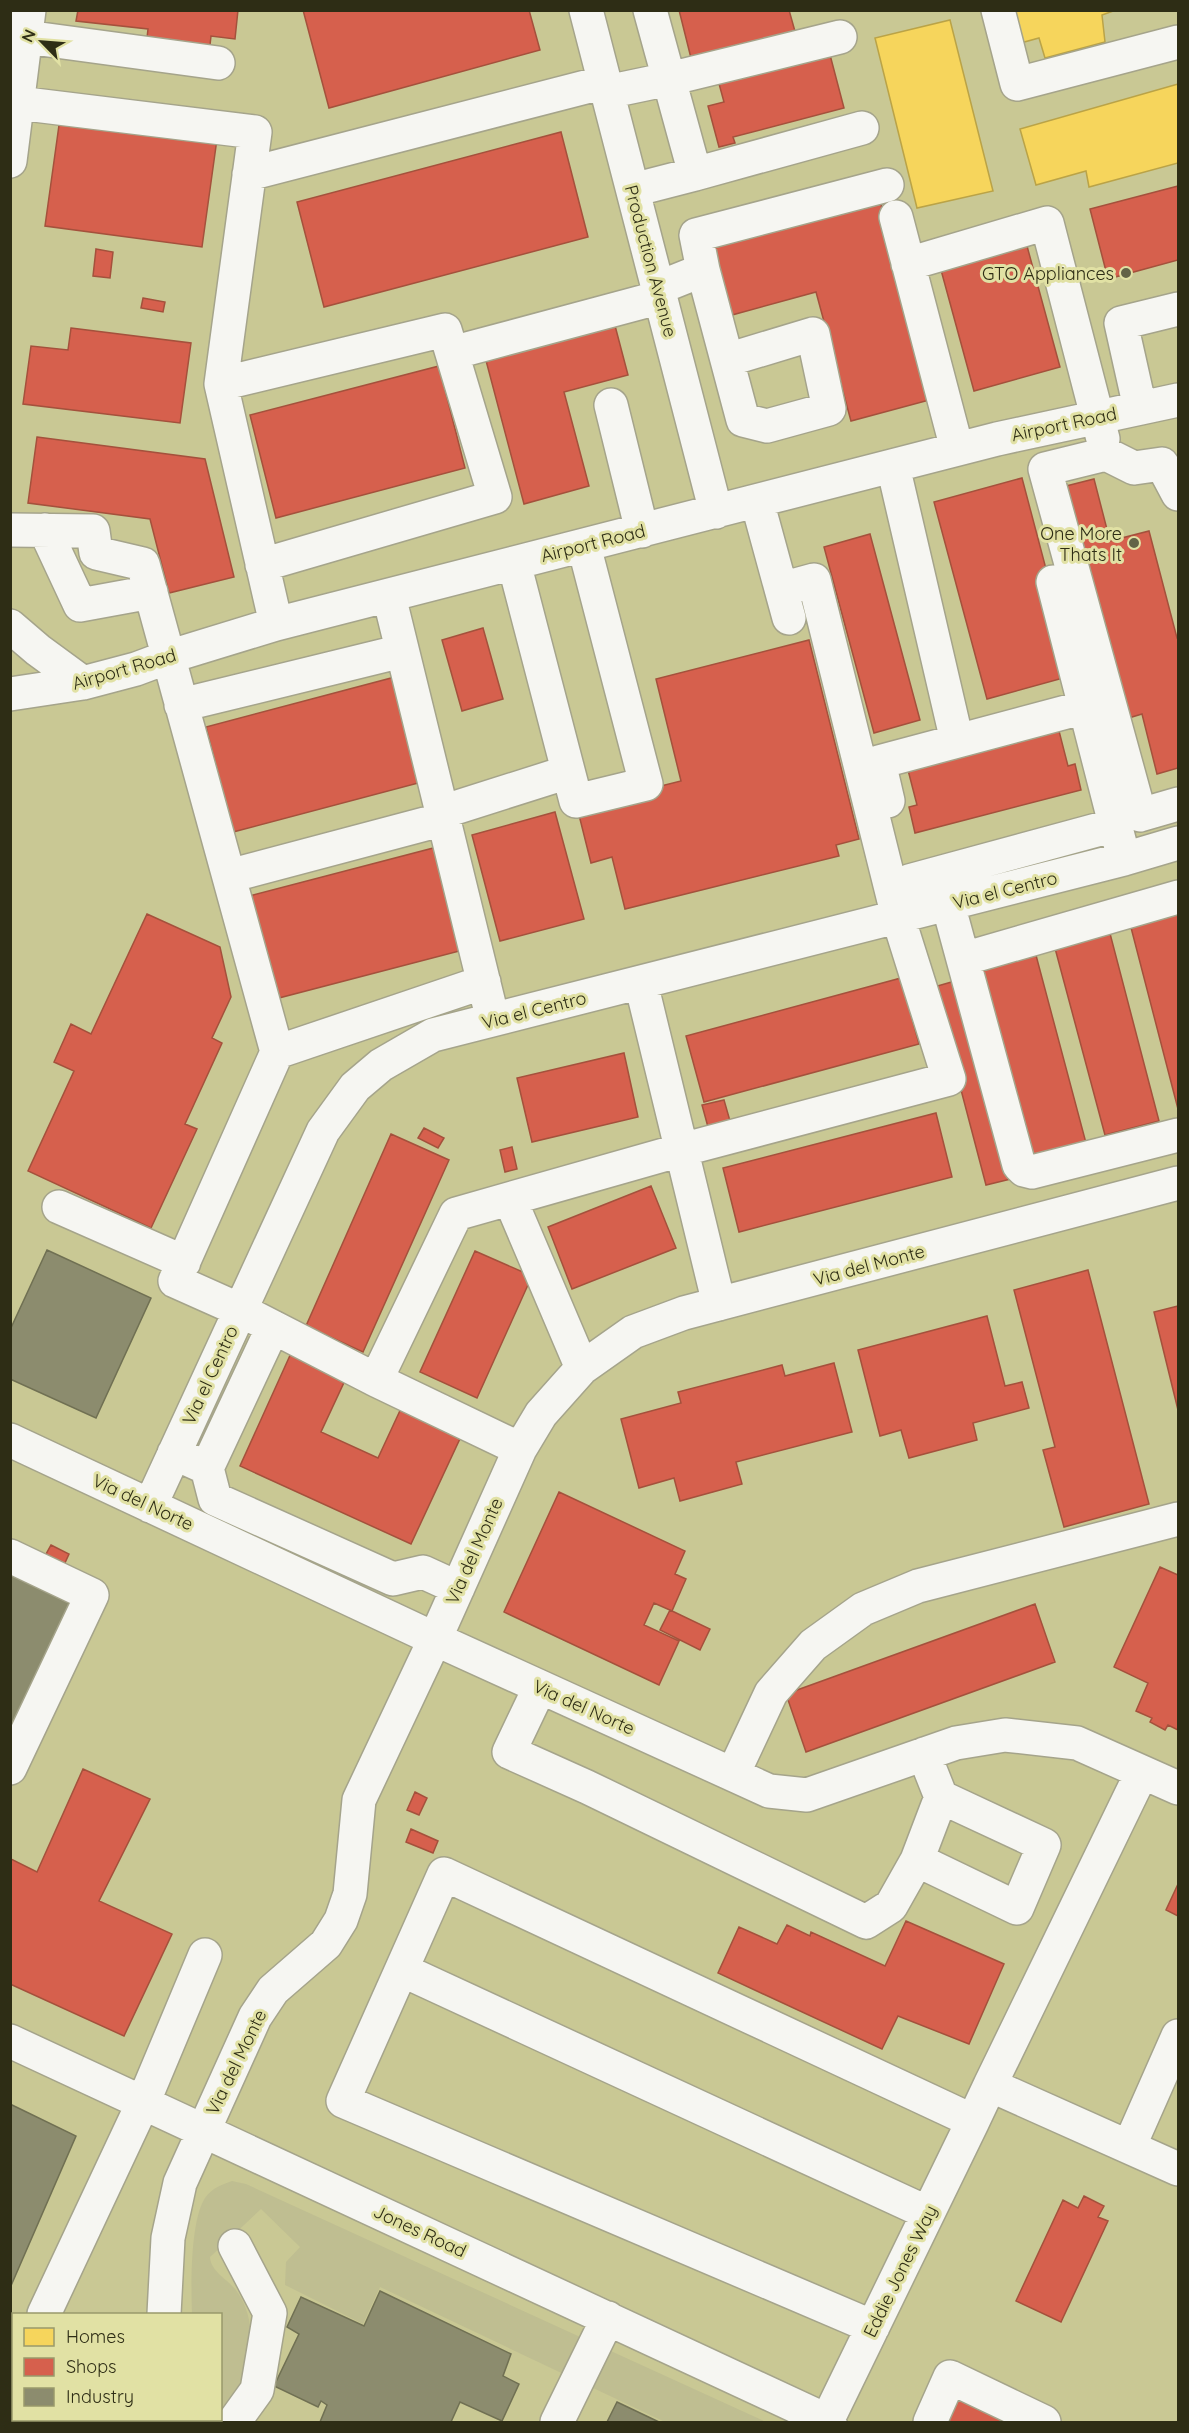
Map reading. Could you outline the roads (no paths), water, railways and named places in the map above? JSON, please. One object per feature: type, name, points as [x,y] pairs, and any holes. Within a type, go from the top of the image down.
[{"type":"street","name":"Production Avenue","points":[[586,10],[716,512]]},
{"type":"street","points":[[650,10],[695,174]]},
{"type":"street","points":[[998,10],[1017,84],[1179,42]]},
{"type":"street","points":[[249,174],[606,87],[669,79],[837,22]]},
{"type":"street","points":[[10,161],[28,24],[218,63]]},
{"type":"street","points":[[18,103],[255,132],[221,384],[276,624]]},
{"type":"street","points":[[633,190],[862,129]]},
{"type":"street","points":[[743,420],[703,270],[696,235],[886,185]]},
{"type":"street","points":[[896,217],[957,449]]},
{"type":"street","points":[[908,264],[1047,224],[1106,454]]},
{"type":"street","points":[[452,353],[660,293],[703,270]]},
{"type":"street","points":[[1140,408],[1121,323],[1179,309]]},
{"type":"street","points":[[221,384],[445,330],[495,497],[262,565]]},
{"type":"street","points":[[695,431],[743,420],[767,426],[830,409],[813,334],[727,360]]},
{"type":"street","name":"Airport Road","points":[[10,694],[83,683],[136,669],[276,624],[957,449],[1179,400]]},
{"type":"street","points":[[611,405],[642,531]]},
{"type":"street","points":[[1024,433],[1045,469],[1128,820]]},
{"type":"street","points":[[1024,433],[1085,707],[1128,820],[1152,851]]},
{"type":"street","points":[[1045,469],[1106,454],[1134,468],[1162,464],[1177,490]]},
{"type":"street","points":[[893,466],[957,741]]},
{"type":"street","points":[[376,1380],[456,1214],[681,1150],[949,1079],[921,911],[814,580],[785,604],[758,501]]},
{"type":"street","points":[[10,530],[93,531],[96,553],[143,564],[277,1052],[176,1281],[240,1310],[376,1380],[520,1449]]},
{"type":"street","points":[[45,530],[81,604],[151,592]]},
{"type":"street","points":[[514,563],[576,801],[646,784],[584,546]]},
{"type":"street","points":[[389,596],[402,651],[433,818],[484,982],[493,1020]]},
{"type":"street","points":[[10,626],[83,683]]},
{"type":"street","points":[[181,705],[402,651]]},
{"type":"street","points":[[1085,707],[879,762],[909,880],[921,911],[963,959],[1019,1165],[1024,1170],[1032,1172],[1179,1135]]},
{"type":"street","points":[[229,876],[433,818],[568,772]]},
{"type":"street","points":[[909,880],[1179,804]]},
{"type":"street","name":"Via el Centro","points":[[150,1506],[323,1131],[355,1087],[381,1065],[433,1035],[1152,851]]},
{"type":"street","points":[[963,959],[1179,897]]},
{"type":"street","points":[[277,1052],[484,982]]},
{"type":"street","points":[[641,982],[719,1304]]},
{"type":"street","name":"Via del Monte","points":[[164,2313],[168,2238],[180,2183],[202,2130],[255,2018],[273,1990],[326,1944],[341,1920],[350,1894],[359,1800],[435,1639],[520,1449],[541,1414],[582,1368],[633,1332],[684,1313],[1179,1183]]},
{"type":"street","points":[[510,1199],[582,1368]]},
{"type":"street","points":[[59,1207],[184,1262]]},
{"type":"street","points":[[273,1327],[207,1468],[216,1499],[393,1579],[423,1572],[458,1588]]},
{"type":"street","name":"Via del Norte","points":[[10,1440],[435,1639],[769,1791],[807,1795],[956,1743],[1005,1735],[1077,1743],[1179,1788]]},
{"type":"street","points":[[174,1453],[207,1468]]},
{"type":"street","points":[[733,1774],[771,1693],[813,1645],[864,1609],[918,1586],[1179,1519]]},
{"type":"street","points":[[10,1556],[92,1595],[10,1768]]},
{"type":"street","points":[[540,1687],[509,1752],[598,1792],[866,1923],[891,1906],[917,1860],[941,1797],[924,1754]]},
{"type":"street","name":"Eddie Jones Way","points":[[828,2422],[1142,1772]]},
{"type":"street","points":[[917,1860],[1017,1908],[1044,1845],[941,1797]]},
{"type":"street","points":[[873,2327],[343,2101],[444,1874],[973,2121]]},
{"type":"street","points":[[44,2313],[143,2103],[205,1955]]},
{"type":"street","points":[[402,1970],[928,2213]]},
{"type":"street","points":[[1129,2147],[1179,2036]]},
{"type":"street","name":"Jones Road","points":[[10,2041],[828,2422]]},
{"type":"street","points":[[990,2085],[1179,2169]]},
{"type":"street","points":[[234,2422],[257,2390],[270,2313],[235,2246]]},
{"type":"street","points":[[557,2422],[608,2318]]},
{"type":"street","points":[[930,2422],[950,2378],[1044,2422]]},
{"type":"place","name":"GTO Appliances","points":[[1126,273]]},
{"type":"place","name":"One More Thats It","points":[[1134,543]]}]
